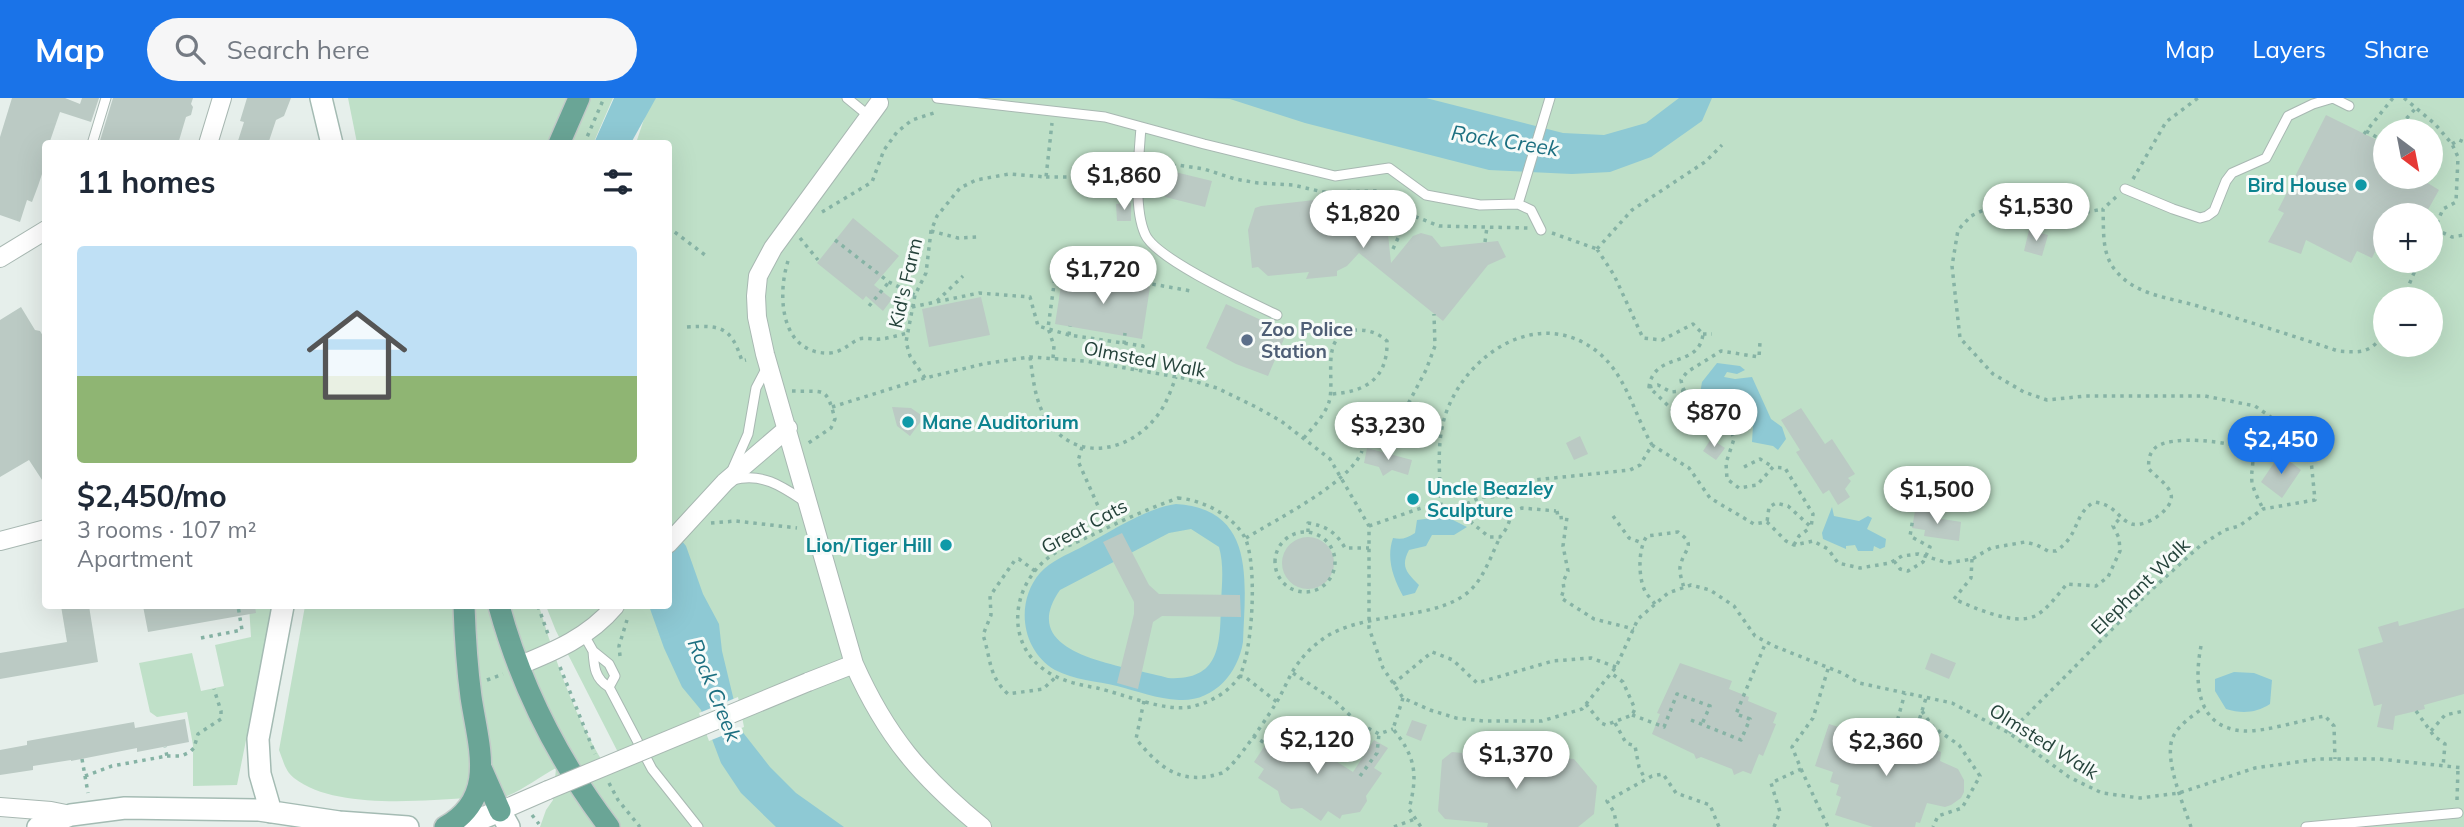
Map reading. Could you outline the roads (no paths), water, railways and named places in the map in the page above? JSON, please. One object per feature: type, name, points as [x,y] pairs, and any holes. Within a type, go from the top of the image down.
[{"type":"main road","points":[[561,140],[579,98]]},
{"type":"main road","points":[[464,609],[469,677],[482,770],[504,819]]},
{"type":"main road","points":[[500,609],[518,666],[552,741],[608,827]]},
{"type":"main road","points":[[445,827],[463,816],[468,809],[482,770]]},
{"type":"street","points":[[209,140],[222,98]]},
{"type":"street","points":[[321,98],[331,140]]},
{"type":"street","points":[[877,104],[773,247],[758,276],[757,317],[853,664],[870,699],[906,754],[930,782],[982,827]]},
{"type":"street","points":[[0,258],[42,232]]},
{"type":"street","points":[[672,539],[725,482],[788,428]]},
{"type":"street","points":[[0,541],[42,530]]},
{"type":"street","points":[[271,812],[260,774],[258,740],[282,609]]},
{"type":"street","points":[[518,666],[554,652],[623,609]]},
{"type":"street","points":[[451,827],[504,819],[548,790],[853,664]]},
{"type":"street","points":[[0,807],[37,809],[71,815]]},
{"type":"street","points":[[38,827],[71,815],[125,808],[271,812],[339,822],[408,827]]},
{"type":"lane","points":[[93,140],[106,98]]},
{"type":"lane","points":[[847,98],[877,104]]},
{"type":"lane","points":[[937,98],[1105,117],[1335,176],[1389,168],[1426,195],[1480,205],[1520,200],[1531,210],[1541,230]]},
{"type":"lane","points":[[2125,189],[2200,218],[2207,216],[2214,211],[2232,173],[2266,158],[2288,116],[2333,98],[2348,106]]},
{"type":"lane","points":[[1520,200],[1548,102]]},
{"type":"lane","points":[[1142,127],[1138,167],[1141,222],[1148,240],[1204,279],[1277,315]]},
{"type":"lane","points":[[725,482],[748,434],[756,388],[768,364]]},
{"type":"lane","points":[[725,482],[743,477],[767,480],[809,504]]},
{"type":"lane","points":[[584,635],[593,651],[609,664],[615,676],[609,687]]},
{"type":"lane","points":[[593,651],[594,668],[600,682],[609,687],[652,769],[698,827]]},
{"type":"lane","points":[[2306,827],[2458,813]]},
{"type":"water","points":[[614,98],[656,98],[633,140],[595,140]]},
{"type":"water","name":"Rock Creek","points":[[1197,98],[1426,98],[1563,133],[1604,135],[1646,123],[1679,98],[1712,98],[1702,121],[1651,157],[1610,172],[1572,174],[1489,170],[1305,123],[1230,99]]},
{"type":"water","points":[[1717,363],[1740,366],[1745,370],[1737,374],[1727,372],[1724,377],[1752,377],[1771,419],[1782,427],[1786,439],[1778,450],[1773,446],[1752,442],[1753,425],[1738,399],[1700,394],[1702,382]]},
{"type":"water","points":[[1176,504],[1202,509],[1221,519],[1233,534],[1241,553],[1245,596],[1243,642],[1230,675],[1213,691],[1203,696],[1179,700],[1078,678],[1055,670],[1035,650],[1025,625],[1027,598],[1032,585],[1044,569],[1059,559],[1164,506]],"holes":[[[1191,529],[1219,547],[1222,574],[1218,645],[1208,666],[1198,673],[1168,678],[1104,662],[1063,644],[1051,630],[1050,612],[1060,590],[1169,533]]]},
{"type":"water","points":[[1832,507],[1834,516],[1859,521],[1868,516],[1872,518],[1867,529],[1886,539],[1885,547],[1880,549],[1874,546],[1873,551],[1858,551],[1855,545],[1846,546],[1846,549],[1823,539],[1822,533]]},
{"type":"water","points":[[1451,519],[1467,527],[1454,535],[1432,535],[1426,546],[1409,550],[1405,561],[1406,569],[1419,585],[1415,593],[1403,596],[1392,568],[1390,553],[1393,538],[1402,539],[1415,533],[1417,520]]},
{"type":"water","name":"Rock Creek","points":[[672,529],[686,546],[703,594],[719,624],[722,651],[741,730],[770,767],[796,793],[844,827],[776,827],[741,793],[721,763],[701,710],[682,687],[650,609],[672,609]]},
{"type":"water","points":[[2234,672],[2254,673],[2272,680],[2270,704],[2249,712],[2226,709],[2215,691],[2215,679]]},
{"type":"place","name":"Bird House","points":[[2361,185]]},
{"type":"place","name":"Zoo Police Station","points":[[1247,340]]},
{"type":"place","name":"Mane Auditorium","points":[[908,422]]},
{"type":"place","name":"Uncle Beazley Sculpture","points":[[1413,499]]},
{"type":"place","name":"Lion/Tiger Hill","points":[[946,545]]}]
